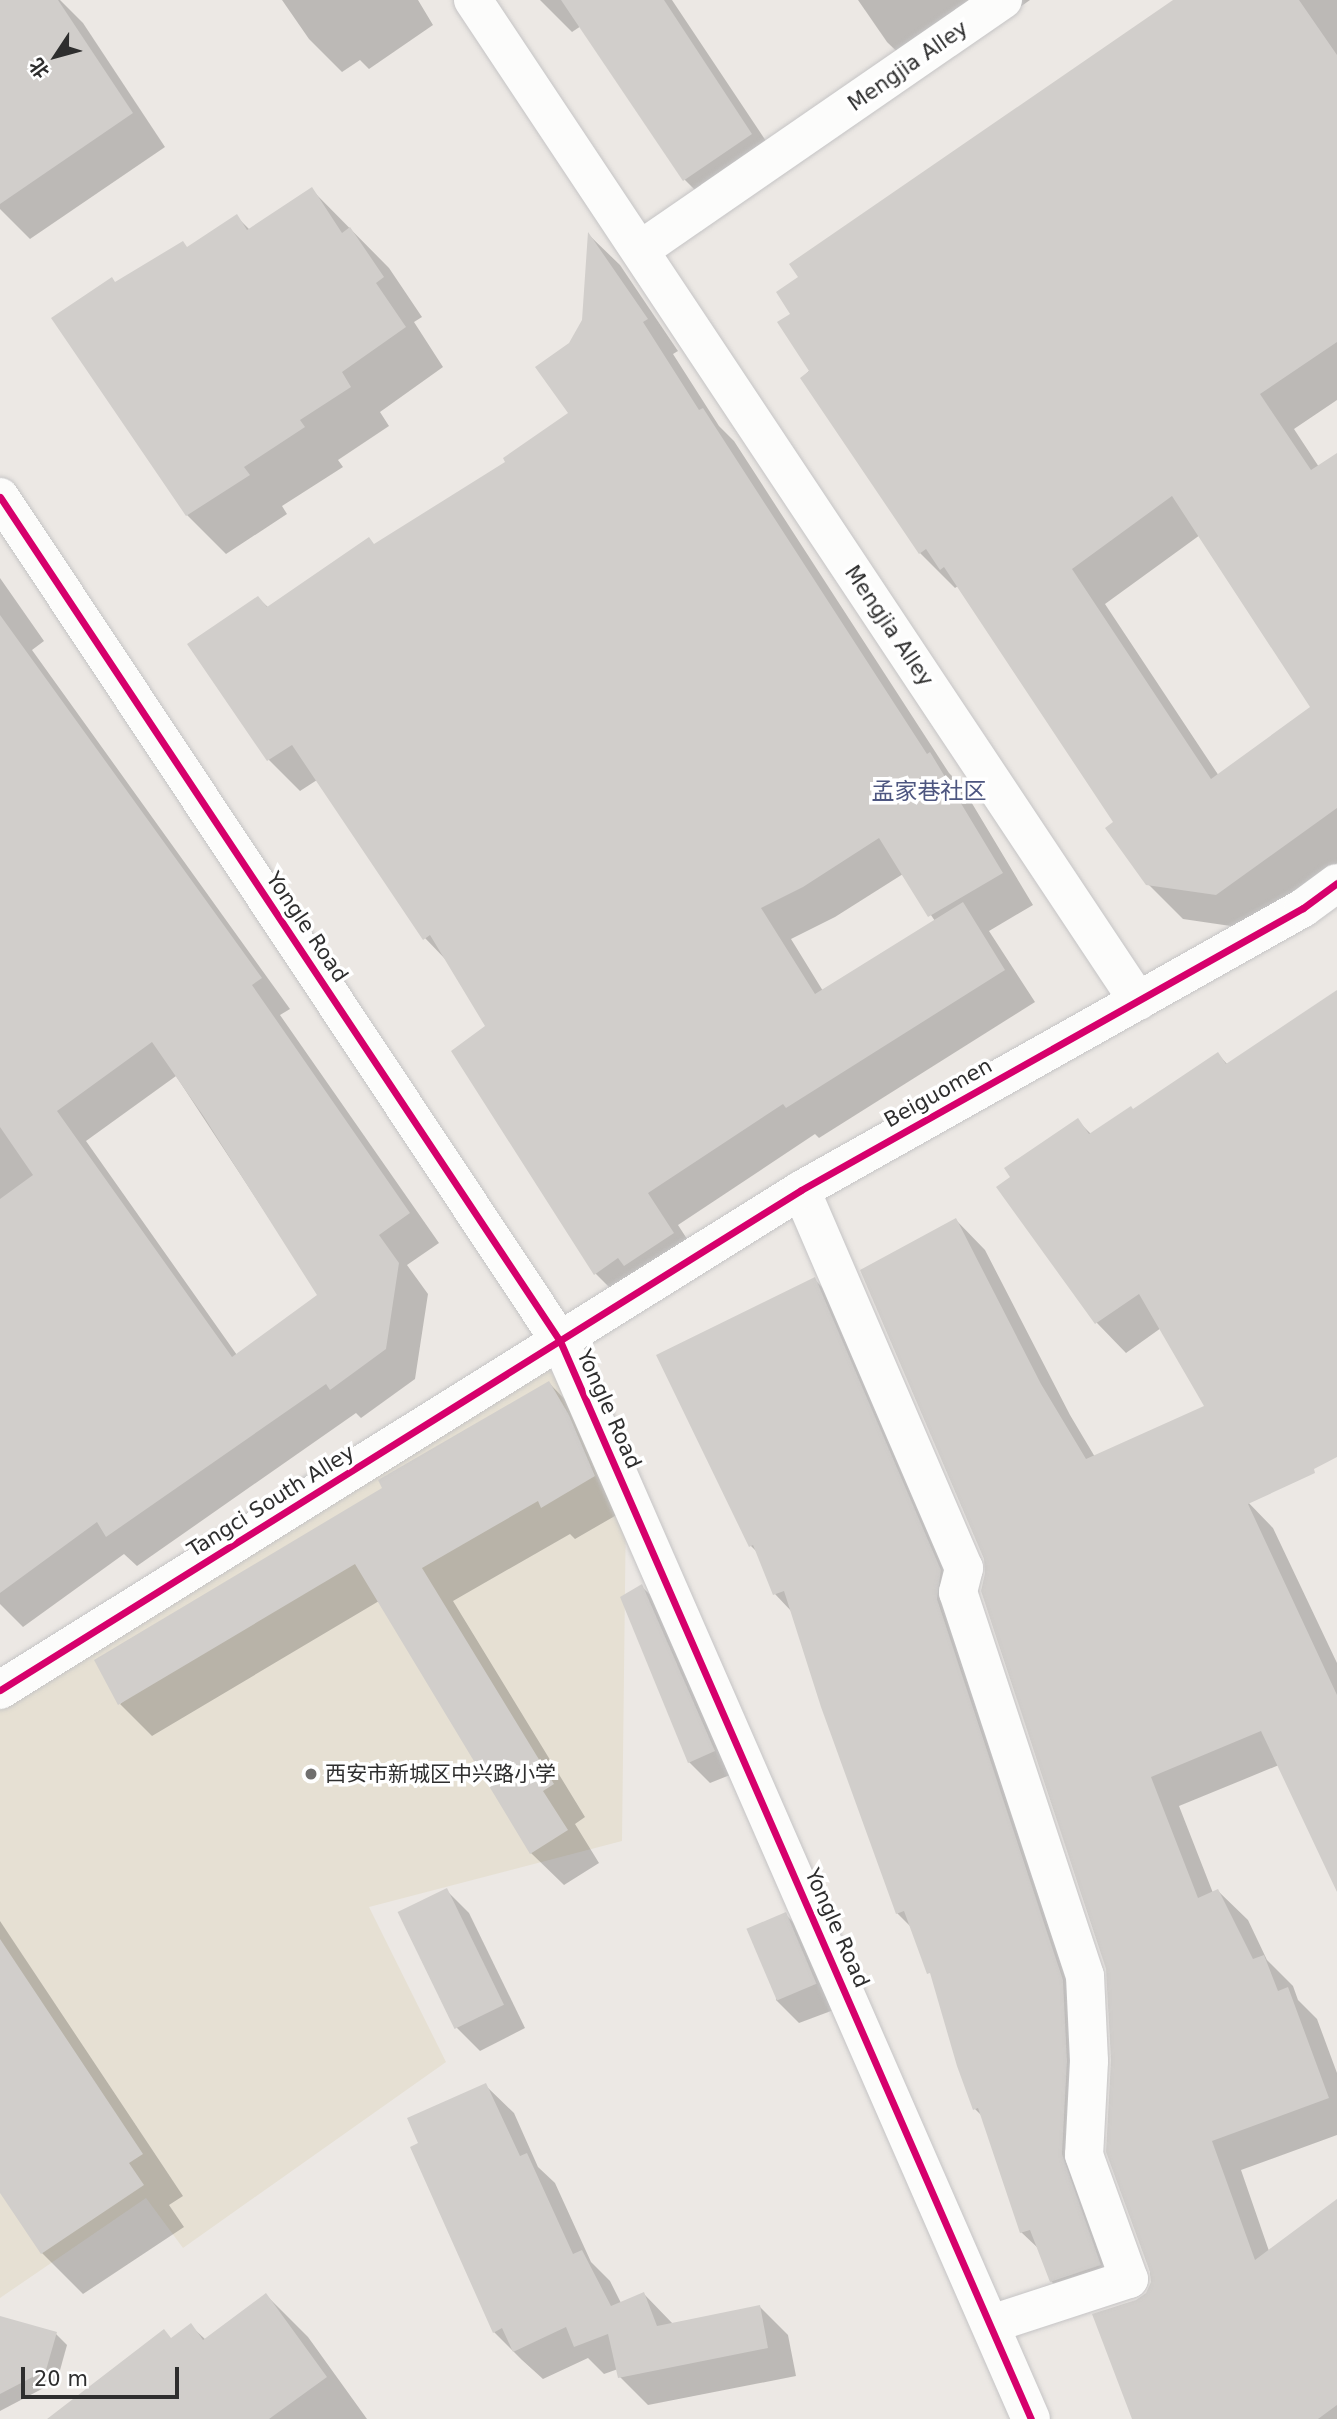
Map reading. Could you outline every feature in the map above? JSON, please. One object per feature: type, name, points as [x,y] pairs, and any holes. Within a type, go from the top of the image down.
[{"type":"street","name":"Mengjia Alley","points":[[473,0],[1138,1001]]},
{"type":"street","name":"Mengjia Alley","points":[[640,250],[1003,0]]},
{"type":"street","name":"Yongle Road","points":[[0,497],[560,1341],[1031,2419]]},
{"type":"street","name":"Beiguomen","points":[[560,1341],[801,1190],[1303,908],[1337,883]]},
{"type":"street","points":[[801,1190],[964,1568],[958,1592],[1084,1976],[1089,2061],[1084,2155],[1129,2279],[991,2324]]},
{"type":"street","name":"Tangci South Alley","points":[[0,1690],[560,1341]]},
{"type":"shaded area","name":"西安市新城区中兴路小学","points":[[548,1365],[626,1506],[622,1841],[369,1907],[446,2062],[183,2248],[146,2198],[0,2298],[0,1706]]},
{"type":"building","points":[[0,0],[58,0],[133,113],[0,204]]},
{"type":"building","points":[[561,0],[664,0],[752,134],[683,181]]},
{"type":"building","points":[[1173,0],[1299,0],[1337,55],[1337,342],[1260,394],[1311,470],[1337,453],[1337,808],[1216,895],[1146,885],[1105,828],[1113,822],[944,567],[940,570],[926,549],[919,554],[800,378],[809,371],[777,322],[790,314],[776,292],[798,277],[789,264]],"holes":[[[1172,496],[1310,707],[1211,779],[1072,569]]]},
{"type":"building","points":[[312,187],[342,233],[350,227],[384,277],[376,283],[406,327],[342,372],[351,387],[300,420],[305,427],[244,467],[250,475],[186,516],[51,318],[112,277],[115,282],[183,241],[187,247],[237,214],[247,230]]},
{"type":"building","points":[[588,232],[648,319],[643,322],[699,410],[703,408],[927,754],[930,752],[1003,873],[928,917],[879,838],[803,887],[761,908],[815,994],[963,902],[1005,970],[786,1108],[783,1104],[648,1193],[674,1233],[624,1266],[618,1258],[594,1275],[451,1051],[485,1026],[430,935],[423,940],[292,745],[267,761],[187,644],[258,596],[267,607],[369,537],[374,544],[505,462],[503,458],[568,413],[535,367],[569,343],[582,320]]},
{"type":"building","points":[[0,615],[262,978],[252,985],[410,1213],[379,1235],[399,1263],[386,1349],[330,1390],[326,1384],[106,1537],[97,1522],[0,1593],[0,1199],[33,1175],[0,1127]],"holes":[[[152,1042],[204,1117],[317,1295],[232,1357],[57,1111]]]},
{"type":"building","points":[[1337,990],[1337,1457],[1314,1469],[1315,1473],[1248,1504],[1337,1695],[1337,1892],[1261,1731],[1151,1777],[1198,1898],[1218,1889],[1253,1959],[1264,1955],[1278,1991],[1288,1987],[1329,2098],[1212,2141],[1255,2260],[1337,2199],[1337,2405],[1318,2419],[1132,2419],[1092,2314],[1136,2300],[1146,2293],[1151,2282],[1150,2272],[1106,2152],[1111,2060],[1106,1969],[981,1591],[985,1573],[984,1559],[860,1270],[956,1218],[1041,1384],[1086,1459],[1204,1406],[1139,1294],[1095,1324],[996,1187],[1010,1177],[1004,1168],[1078,1118],[1089,1134],[1131,1106],[1133,1109],[1218,1052],[1226,1064]]},
{"type":"building","points":[[815,1277],[941,1570],[937,1599],[1063,1980],[1067,2061],[1062,2154],[1101,2265],[1050,2282],[1030,2230],[1020,2233],[978,2108],[973,2110],[957,2066],[930,1973],[927,1974],[904,1911],[896,1914],[821,1707],[784,1591],[773,1595],[753,1545],[749,1547],[656,1355]]},
{"type":"building","points":[[549,1381],[569,1415],[595,1476],[541,1508],[538,1501],[422,1568],[554,1784],[543,1791],[568,1830],[530,1854],[355,1564],[118,1705],[94,1660],[382,1488],[378,1480]]},
{"type":"building","points":[[642,1584],[715,1751],[688,1763],[620,1597]]},
{"type":"building","points":[[447,1888],[504,2005],[455,2029],[398,1912]]},
{"type":"building","points":[[786,1912],[816,1984],[777,2001],[746,1929]]},
{"type":"building","points":[[0,1939],[143,2154],[129,2163],[144,2185],[41,2254],[0,2193]]},
{"type":"building","points":[[486,2083],[520,2156],[527,2153],[573,2254],[582,2250],[611,2306],[644,2292],[657,2326],[760,2305],[768,2348],[618,2378],[608,2334],[574,2347],[566,2327],[513,2352],[502,2328],[493,2333],[410,2147],[418,2143],[407,2118]]},
{"type":"building","points":[[266,2293],[327,2377],[269,2419],[47,2419],[164,2329],[171,2338],[191,2323],[203,2340]]},
{"type":"building","points":[[0,2316],[57,2332],[46,2370],[0,2394]]},
{"type":"cycle path","points":[[0,497],[560,1341],[1031,2419]]},
{"type":"cycle path","points":[[0,1690],[801,1190],[1303,908],[1337,883]]},
{"type":"place","name":"西安市新城区中兴路小学","points":[[311,1774]]},
{"type":"district","name":"孟家巷社区","points":[[929,791]]}]
